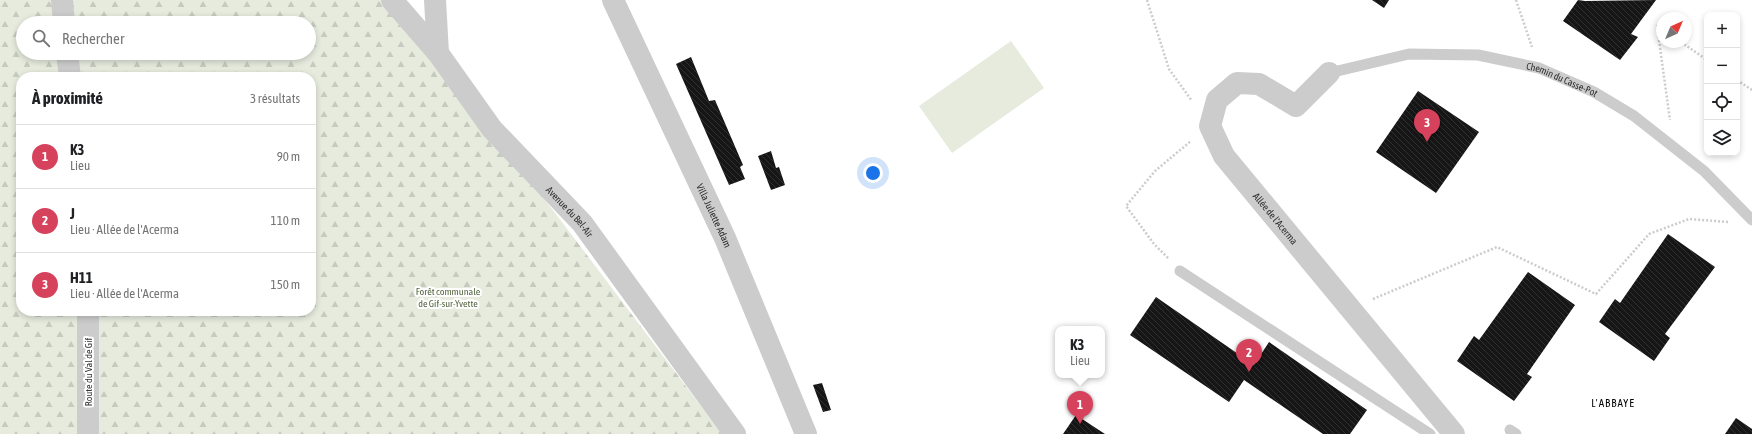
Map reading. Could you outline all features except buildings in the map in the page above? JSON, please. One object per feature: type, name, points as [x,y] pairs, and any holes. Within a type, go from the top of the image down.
[{"type":"street","points":[[62,0],[63,16]]},
{"type":"street","name":"Avenue du Bel-Air","points":[[392,0],[438,53],[492,129],[582,223],[735,434]]},
{"type":"street","points":[[435,0],[438,53]]},
{"type":"street","name":"Villa Juliette Adam","points":[[613,0],[725,238],[806,434]]},
{"type":"street","points":[[68,60],[69,72]]},
{"type":"street","points":[[1210,126],[1216,100],[1237,83],[1259,84],[1296,106],[1329,73]]},
{"type":"street","name":"Allée de l'Acerma","points":[[1210,126],[1224,156],[1454,434]]},
{"type":"street","name":"Route du Val de Gif","points":[[88,316],[88,434]]},
{"type":"lane","name":"Chemin du Casse-Pot","points":[[1329,73],[1409,54],[1478,55],[1539,68],[1594,92],[1634,116],[1704,171],[1752,220]]},
{"type":"lane","points":[[1180,271],[1430,434]]},
{"type":"path","points":[[1147,0],[1169,69],[1210,126],[1155,171],[1126,206],[1154,244],[1180,271]]},
{"type":"path","points":[[1516,0],[1539,68]]},
{"type":"path","points":[[1660,48],[1673,147]]},
{"type":"path","points":[[1690,48],[1704,58]]},
{"type":"path","points":[[1740,82],[1752,90]]},
{"type":"path","points":[[1350,309],[1497,247],[1596,294],[1649,234],[1689,219],[1736,222]]},
{"type":"green space","name":"Forêt communale de Gif-sur-Yvette","points":[[0,0],[390,0],[562,222],[722,434],[0,434]]},
{"type":"green space","points":[[1011,41],[1044,88],[952,153],[919,106]]},
{"type":"place","name":"H11","points":[[1427,142]]},
{"type":"place","name":"J","points":[[1249,372]]},
{"type":"place","name":"K3","points":[[1080,424]]},
{"type":"district","name":"L'ABBAYE","points":[[1613,403]]}]
